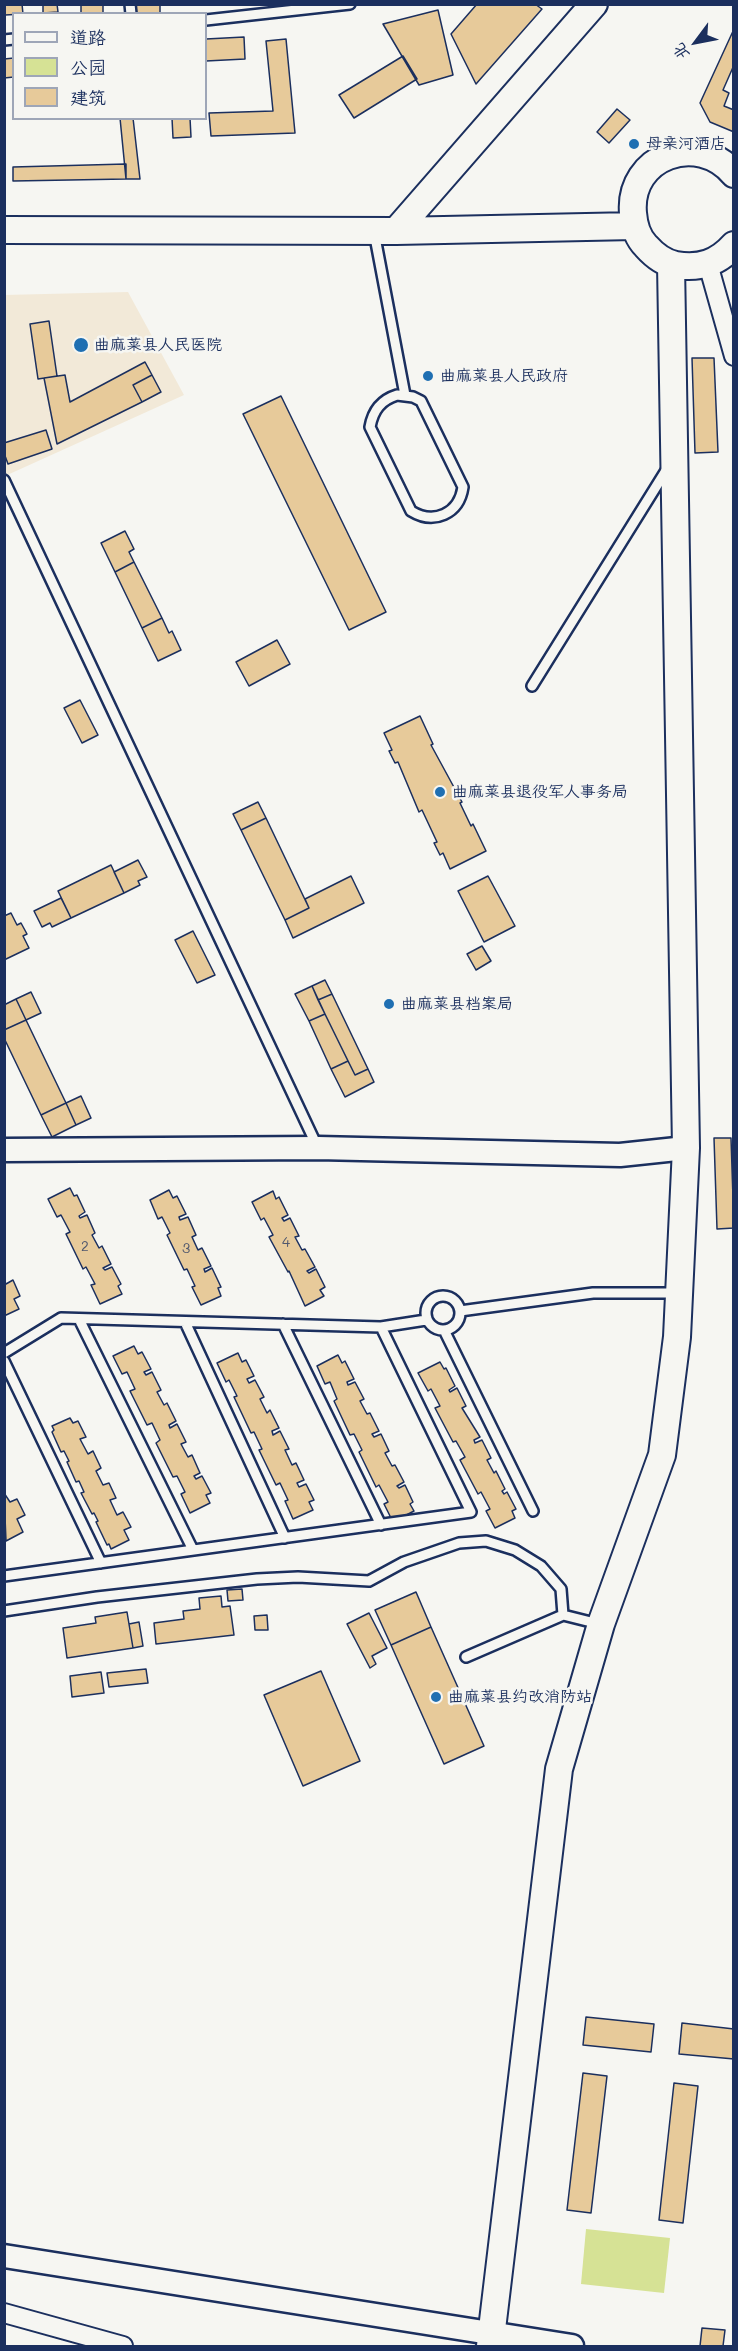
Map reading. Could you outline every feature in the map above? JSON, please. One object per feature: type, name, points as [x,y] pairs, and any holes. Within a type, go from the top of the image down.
[{"type":"main road","points":[[385,231],[594,4]]},
{"type":"main road","points":[[734,174],[725,164],[703,153],[679,152],[656,161],[640,179],[632,202],[634,226],[642,242],[655,256],[671,264],[690,267],[708,264],[725,255],[734,245]]},
{"type":"main road","points":[[4,230],[385,231],[634,226]]},
{"type":"main road","points":[[491,2340],[559,1769],[602,1624],[662,1455],[677,1337],[686,1148],[671,264]]},
{"type":"street","points":[[708,264],[734,356]]},
{"type":"street","points":[[4,1150],[318,1148],[620,1155],[686,1148]]},
{"type":"street","points":[[4,2256],[491,2340],[572,2346]]},
{"type":"street","points":[[4,2313],[105,2344],[123,2346]]},
{"type":"lane","points":[[207,20],[350,4]]},
{"type":"lane","points":[[385,231],[405,395]]},
{"type":"lane","points":[[405,395],[421,401],[464,488],[453,510],[437,518],[419,516],[411,511],[370,427],[375,410],[381,403],[389,398],[405,395]]},
{"type":"lane","points":[[532,686],[674,458]]},
{"type":"lane","points":[[4,480],[318,1148]]},
{"type":"lane","points":[[460,1311],[593,1293],[679,1293]]},
{"type":"lane","points":[[436,1297],[449,1297],[455,1301],[460,1311],[459,1320],[455,1326],[444,1330],[436,1329],[426,1320],[426,1307],[436,1297]]},
{"type":"lane","points":[[4,1353],[61,1318],[381,1327],[426,1320]]},
{"type":"lane","points":[[79,1319],[193,1550]]},
{"type":"lane","points":[[185,1322],[285,1538]]},
{"type":"lane","points":[[283,1324],[381,1525]]},
{"type":"lane","points":[[5,1576],[471,1512],[381,1327]]},
{"type":"lane","points":[[444,1330],[533,1511]]},
{"type":"lane","points":[[4,1360],[100,1563]]},
{"type":"lane","points":[[4,1611],[97,1597],[257,1579],[298,1577],[369,1581],[404,1562],[459,1543],[486,1541],[515,1550],[541,1566],[561,1589],[563,1615]]},
{"type":"lane","points":[[466,1657],[563,1615],[602,1624]]},
{"type":"shaded area","name":"曲麻莱县人民医院","points":[[128,292],[184,395],[5,476],[4,295]]},
{"type":"green space","points":[[586,2229],[670,2238],[664,2293],[581,2284]]},
{"type":"building","points":[[4,4],[22,4],[23,12],[5,15]]},
{"type":"building","points":[[43,4],[57,4],[58,12],[43,12]]},
{"type":"building","points":[[81,4],[103,4],[103,12],[81,12]]},
{"type":"building","points":[[135,4],[160,4],[160,12],[136,12]]},
{"type":"building","points":[[477,4],[535,4],[542,9],[476,84],[451,34]]},
{"type":"building","points":[[438,10],[453,75],[419,85],[383,24]]},
{"type":"building","points":[[734,29],[734,65],[723,90],[729,93],[724,106],[734,110],[734,132],[710,122],[700,103]]},
{"type":"building","points":[[244,37],[245,59],[207,61],[207,39]]},
{"type":"building","points":[[286,39],[295,133],[211,136],[209,113],[273,111],[266,41]]},
{"type":"building","points":[[403,56],[417,79],[354,118],[339,95]]},
{"type":"building","points":[[12,58],[12,77],[4,78],[4,59]]},
{"type":"building","points":[[617,109],[630,120],[609,143],[597,132]]},
{"type":"building","points":[[120,120],[133,120],[140,179],[126,179]]},
{"type":"building","points":[[172,120],[190,120],[191,137],[173,138]]},
{"type":"building","points":[[126,164],[126,179],[13,181],[13,167]]},
{"type":"building","points":[[49,321],[57,376],[38,379],[30,324]]},
{"type":"building","points":[[692,358],[714,358],[718,452],[695,453]]},
{"type":"building","points":[[145,362],[152,375],[133,385],[142,402],[57,444],[44,378],[65,375],[70,402]]},
{"type":"building","points":[[152,375],[161,392],[142,402],[133,385]]},
{"type":"building","points":[[281,396],[386,612],[349,630],[243,414]]},
{"type":"building","points":[[46,430],[52,449],[8,464],[4,453],[4,443]]},
{"type":"building","points":[[125,531],[134,549],[129,552],[134,562],[115,572],[101,543]]},
{"type":"building","points":[[134,562],[162,618],[142,628],[115,572]]},
{"type":"building","points":[[162,618],[169,633],[172,631],[181,650],[158,661],[142,628]]},
{"type":"building","points":[[277,640],[290,664],[249,686],[236,662]]},
{"type":"building","points":[[80,700],[98,735],[82,743],[64,708]]},
{"type":"building","points":[[420,716],[433,744],[431,745],[462,802],[460,803],[471,826],[473,824],[486,851],[450,869],[443,853],[440,855],[434,843],[437,842],[422,810],[419,812],[398,762],[395,763],[389,751],[392,750],[384,733]]},
{"type":"building","points":[[258,802],[266,818],[241,830],[233,814]]},
{"type":"building","points":[[266,818],[309,908],[285,920],[241,830]]},
{"type":"building","points":[[138,860],[147,877],[138,881],[140,885],[124,893],[114,872]]},
{"type":"building","points":[[111,865],[124,893],[71,918],[58,891]]},
{"type":"building","points":[[351,876],[364,903],[293,938],[285,920],[309,908],[305,899]]},
{"type":"building","points":[[488,876],[515,926],[484,942],[458,891]]},
{"type":"building","points":[[61,898],[71,918],[52,927],[50,923],[42,927],[34,911]]},
{"type":"building","points":[[11,913],[17,925],[21,923],[27,934],[23,936],[29,948],[4,960],[4,916]]},
{"type":"building","points":[[193,931],[215,975],[197,983],[175,940]]},
{"type":"building","points":[[482,946],[491,961],[476,970],[467,954]]},
{"type":"building","points":[[325,980],[332,994],[318,1000],[312,986]]},
{"type":"building","points":[[312,986],[325,1014],[309,1021],[295,994]]},
{"type":"building","points":[[31,992],[41,1013],[26,1020],[16,999]]},
{"type":"building","points":[[332,994],[368,1069],[355,1075],[318,1000]]},
{"type":"building","points":[[16,999],[26,1020],[4,1030],[4,1005]]},
{"type":"building","points":[[325,1014],[348,1061],[331,1069],[309,1021]]},
{"type":"building","points":[[26,1020],[66,1103],[41,1115],[4,1038],[4,1030]]},
{"type":"building","points":[[348,1061],[355,1075],[368,1069],[374,1082],[345,1097],[331,1069]]},
{"type":"building","points":[[81,1096],[91,1118],[76,1125],[66,1103]]},
{"type":"building","points":[[66,1103],[76,1125],[52,1137],[41,1115]]},
{"type":"building","points":[[714,1138],[731,1138],[734,1228],[717,1229]]},
{"type":"building","points":[[70,1188],[74,1196],[77,1195],[85,1212],[79,1216],[80,1218],[87,1215],[95,1233],[92,1235],[99,1248],[102,1246],[111,1264],[103,1268],[105,1270],[112,1267],[121,1284],[118,1286],[122,1294],[100,1304],[91,1285],[95,1284],[86,1267],[83,1269],[66,1234],[70,1232],[61,1215],[57,1217],[48,1199]]},
{"type":"building","points":[[169,1190],[173,1198],[177,1196],[186,1214],[179,1217],[180,1220],[188,1217],[196,1235],[192,1237],[198,1250],[202,1248],[211,1266],[204,1269],[205,1272],[212,1268],[221,1287],[218,1288],[221,1296],[201,1305],[192,1287],[195,1286],[187,1269],[184,1270],[167,1235],[170,1233],[162,1217],[158,1219],[150,1200]]},
{"type":"building","points":[[273,1191],[276,1199],[279,1197],[288,1215],[282,1218],[284,1221],[290,1218],[299,1236],[295,1237],[315,1267],[307,1271],[309,1273],[316,1269],[325,1287],[320,1290],[324,1296],[305,1306],[289,1271],[269,1237],[273,1235],[264,1218],[261,1220],[252,1202]]},
{"type":"building","points":[[4,1280],[6,1284],[13,1280],[20,1296],[14,1299],[19,1309],[4,1316]]},
{"type":"building","points":[[134,1346],[138,1354],[142,1352],[151,1369],[144,1372],[146,1375],[152,1372],[161,1390],[157,1392],[164,1405],[167,1403],[176,1421],[169,1425],[170,1428],[177,1424],[186,1442],[181,1444],[188,1457],[192,1455],[200,1473],[194,1476],[196,1479],[202,1476],[211,1493],[206,1495],[210,1503],[190,1513],[181,1494],[185,1492],[177,1476],[173,1477],[156,1443],[160,1440],[152,1423],[147,1425],[130,1391],[135,1389],[127,1372],[122,1374],[113,1356]]},
{"type":"building","points":[[238,1353],[242,1362],[246,1360],[254,1376],[247,1379],[249,1383],[255,1380],[264,1397],[260,1399],[267,1413],[270,1410],[279,1428],[272,1431],[273,1435],[280,1431],[289,1449],[285,1450],[292,1465],[296,1463],[304,1480],[297,1483],[299,1487],[306,1484],[314,1500],[309,1502],[313,1510],[293,1519],[280,1483],[276,1485],[259,1450],[262,1449],[254,1432],[251,1433],[234,1397],[237,1396],[229,1380],[226,1382],[217,1363]]},
{"type":"building","points":[[338,1355],[342,1363],[345,1361],[354,1379],[347,1382],[348,1385],[355,1382],[364,1399],[360,1401],[367,1414],[370,1413],[379,1431],[372,1434],[374,1437],[381,1434],[389,1451],[385,1453],[404,1482],[397,1486],[399,1488],[405,1485],[413,1502],[410,1504],[414,1511],[393,1522],[384,1504],[388,1502],[379,1485],[376,1487],[359,1452],[362,1450],[354,1434],[350,1435],[334,1401],[337,1399],[330,1382],[325,1384],[317,1366]]},
{"type":"building","points":[[440,1362],[444,1369],[446,1368],[455,1386],[449,1390],[450,1392],[457,1388],[466,1406],[462,1408],[480,1437],[474,1440],[475,1443],[482,1440],[491,1458],[487,1460],[494,1473],[496,1471],[505,1489],[502,1491],[504,1494],[507,1492],[516,1509],[512,1511],[515,1518],[495,1528],[486,1511],[490,1509],[481,1492],[478,1494],[460,1460],[465,1457],[456,1441],[453,1442],[435,1408],[440,1406],[431,1389],[428,1391],[418,1373]]},
{"type":"building","points":[[70,1418],[73,1423],[78,1421],[86,1437],[80,1439],[88,1454],[93,1451],[101,1468],[96,1471],[103,1485],[109,1483],[116,1498],[110,1500],[117,1515],[123,1512],[131,1527],[124,1530],[129,1540],[111,1549],[96,1522],[98,1521],[94,1513],[92,1514],[81,1493],[84,1492],[79,1481],[76,1482],[64,1451],[61,1452],[52,1432],[54,1430],[52,1426]]},
{"type":"building","points":[[4,1493],[10,1502],[17,1499],[25,1515],[17,1519],[23,1532],[6,1541]]},
{"type":"building","points":[[242,1589],[243,1600],[228,1601],[227,1590]]},
{"type":"building","points":[[416,1592],[431,1627],[391,1645],[375,1610]]},
{"type":"building","points":[[221,1596],[222,1607],[230,1606],[234,1635],[156,1644],[154,1623],[184,1619],[183,1611],[200,1609],[199,1598]]},
{"type":"building","points":[[127,1612],[133,1648],[67,1658],[63,1628],[96,1623],[95,1617]]},
{"type":"building","points":[[369,1613],[387,1648],[372,1656],[376,1664],[370,1668],[347,1624]]},
{"type":"building","points":[[267,1615],[268,1630],[255,1630],[254,1616]]},
{"type":"building","points":[[139,1622],[143,1646],[133,1648],[129,1624]]},
{"type":"building","points":[[431,1627],[484,1746],[444,1764],[391,1645]]},
{"type":"building","points":[[146,1669],[148,1683],[109,1687],[107,1673]]},
{"type":"building","points":[[321,1671],[360,1761],[303,1786],[264,1695]]},
{"type":"building","points":[[101,1672],[104,1693],[72,1697],[70,1676]]},
{"type":"building","points":[[586,2017],[654,2024],[651,2052],[583,2045]]},
{"type":"building","points":[[682,2023],[734,2029],[734,2059],[679,2054]]},
{"type":"building","points":[[583,2073],[607,2076],[591,2213],[567,2210]]},
{"type":"building","points":[[674,2083],[698,2086],[683,2223],[659,2220]]},
{"type":"building","points":[[702,2328],[725,2330],[723,2346],[700,2346]]},
{"type":"place","name":"母亲河酒店","points":[[634,144]]},
{"type":"place","name":"曲麻莱县人民医院","points":[[81,345]]},
{"type":"place","name":"曲麻莱县人民政府","points":[[428,376]]},
{"type":"place","name":"曲麻莱县退役军人事务局","points":[[440,792]]},
{"type":"place","name":"曲麻莱县档案局","points":[[389,1004]]},
{"type":"place","name":"曲麻莱县约改消防站","points":[[436,1697]]}]
